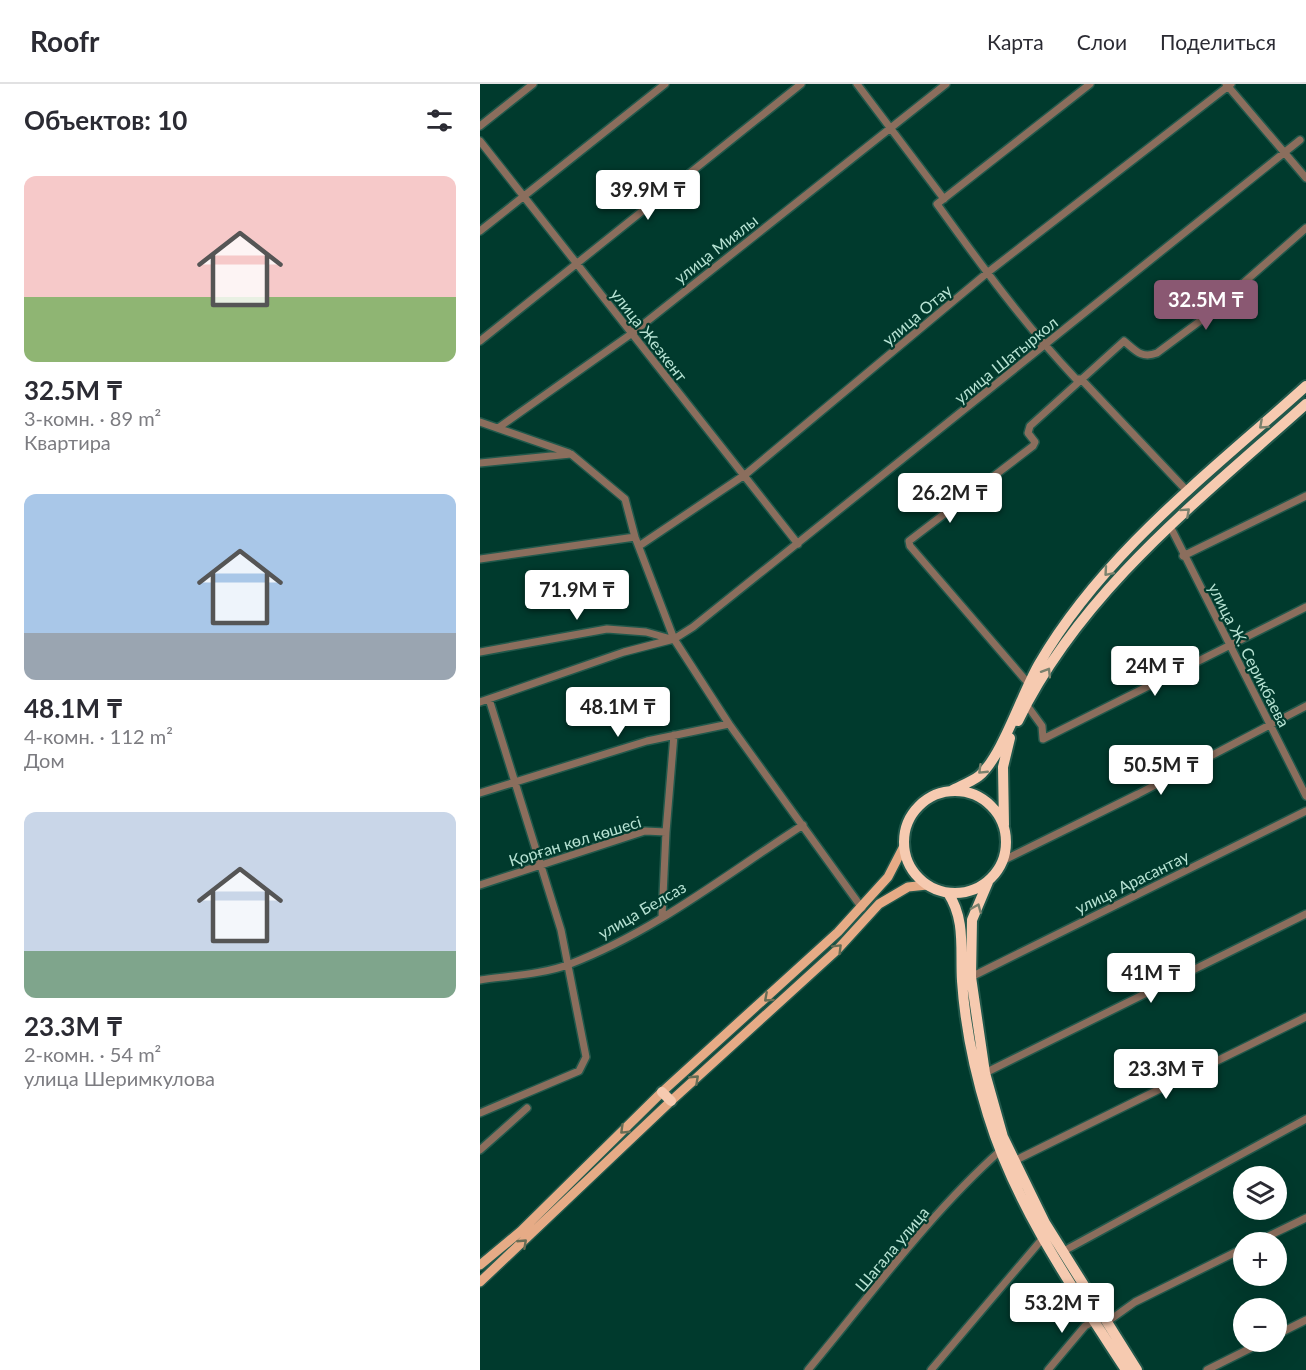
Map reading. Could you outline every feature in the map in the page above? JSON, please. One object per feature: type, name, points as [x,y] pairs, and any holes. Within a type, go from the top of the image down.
[{"type":"highway","points":[[988,882],[962,893],[948,893],[927,885],[916,875],[908,861],[904,846],[905,830],[912,816],[929,799],[951,791],[979,775],[991,762],[1028,683],[1048,649],[1082,603],[1147,528],[1306,386]]},
{"type":"highway","points":[[1137,1370],[1062,1252],[1003,1137],[985,1073],[971,976],[972,920],[988,882],[1004,860],[1007,842],[1002,790],[1004,754],[1026,704],[1072,632],[1112,584],[1170,526],[1306,404]]},
{"type":"highway","points":[[951,791],[968,793],[983,799],[995,810],[1004,825]]},
{"type":"highway","points":[[948,893],[959,917],[962,982],[979,1083],[1001,1150],[1043,1238],[1126,1370]]},
{"type":"highway","points":[[662,1092],[671,1101]]},
{"type":"main road","points":[[480,1264],[521,1231],[662,1092],[862,908],[888,877],[904,846]]},
{"type":"main road","points":[[480,1282],[671,1101],[837,950],[879,904],[908,887],[927,885]]},
{"type":"street","points":[[480,126],[533,84]]},
{"type":"street","points":[[480,231],[665,84]]},
{"type":"street","points":[[480,340],[801,84]]},
{"type":"street","points":[[857,84],[944,199]]},
{"type":"street","name":"улица Миялы","points":[[498,428],[631,334],[946,84]]},
{"type":"street","points":[[1090,84],[937,204],[987,273],[1045,346],[1076,379],[1081,379],[1188,492]]},
{"type":"street","points":[[1228,85],[1306,178]]},
{"type":"street","name":"улица Отау","points":[[639,546],[742,477],[834,403],[987,273],[1210,102],[1228,85]]},
{"type":"street","name":"улица Шатыркол","points":[[674,639],[728,600],[1300,140]]},
{"type":"street","name":"улица Жезкент","points":[[480,141],[742,477],[798,544]]},
{"type":"street","points":[[1028,683],[945,589],[910,546],[909,541],[1034,446],[1035,442],[1027,429],[1124,341],[1140,355],[1148,356],[1156,353],[1200,321],[1306,228]]},
{"type":"street","points":[[480,422],[571,454],[625,499],[635,537],[674,639],[729,724],[862,908]]},
{"type":"street","points":[[480,463],[571,454]]},
{"type":"street","points":[[1183,556],[1306,496]]},
{"type":"street","name":"улица Ж. Серикбаева","points":[[1170,526],[1183,556],[1306,795]]},
{"type":"street","points":[[480,559],[635,537]]},
{"type":"street","points":[[1026,704],[1042,726],[1043,739],[1306,607]]},
{"type":"street","points":[[480,652],[607,628],[646,632],[674,639]]},
{"type":"street","points":[[480,702],[624,652],[674,639]]},
{"type":"street","points":[[480,1113],[579,1071],[586,1057],[568,965],[542,865],[489,699]]},
{"type":"street","points":[[1004,860],[1306,706]]},
{"type":"street","points":[[480,793],[647,741],[729,724]]},
{"type":"street","points":[[666,832],[674,735]]},
{"type":"street","name":"улица Арасантау","points":[[971,976],[1306,811]]},
{"type":"street","name":"улица Белсаз","points":[[480,980],[568,965],[662,917],[803,825]]},
{"type":"street","name":"Қорған көл көшесі","points":[[480,885],[645,831],[666,832],[662,917]]},
{"type":"street","points":[[985,1073],[1306,914]]},
{"type":"street","points":[[1014,1161],[1306,1017]]},
{"type":"street","points":[[480,1150],[527,1108]]},
{"type":"street","points":[[1062,1252],[1306,1119]]},
{"type":"street","name":"Шагала улица","points":[[808,1370],[938,1215],[977,1171],[1001,1150]]},
{"type":"street","points":[[1277,1232],[1306,1218]]},
{"type":"street","points":[[931,1370],[1043,1238]]},
{"type":"street","points":[[1107,1322],[1135,1302],[1233,1253]]},
{"type":"street","points":[[480,1264],[491,1272]]},
{"type":"street","points":[[1287,1330],[1306,1320]]},
{"type":"street","points":[[1048,1370],[1085,1326],[1094,1321]]},
{"type":"street","points":[[1207,1370],[1242,1352]]}]
